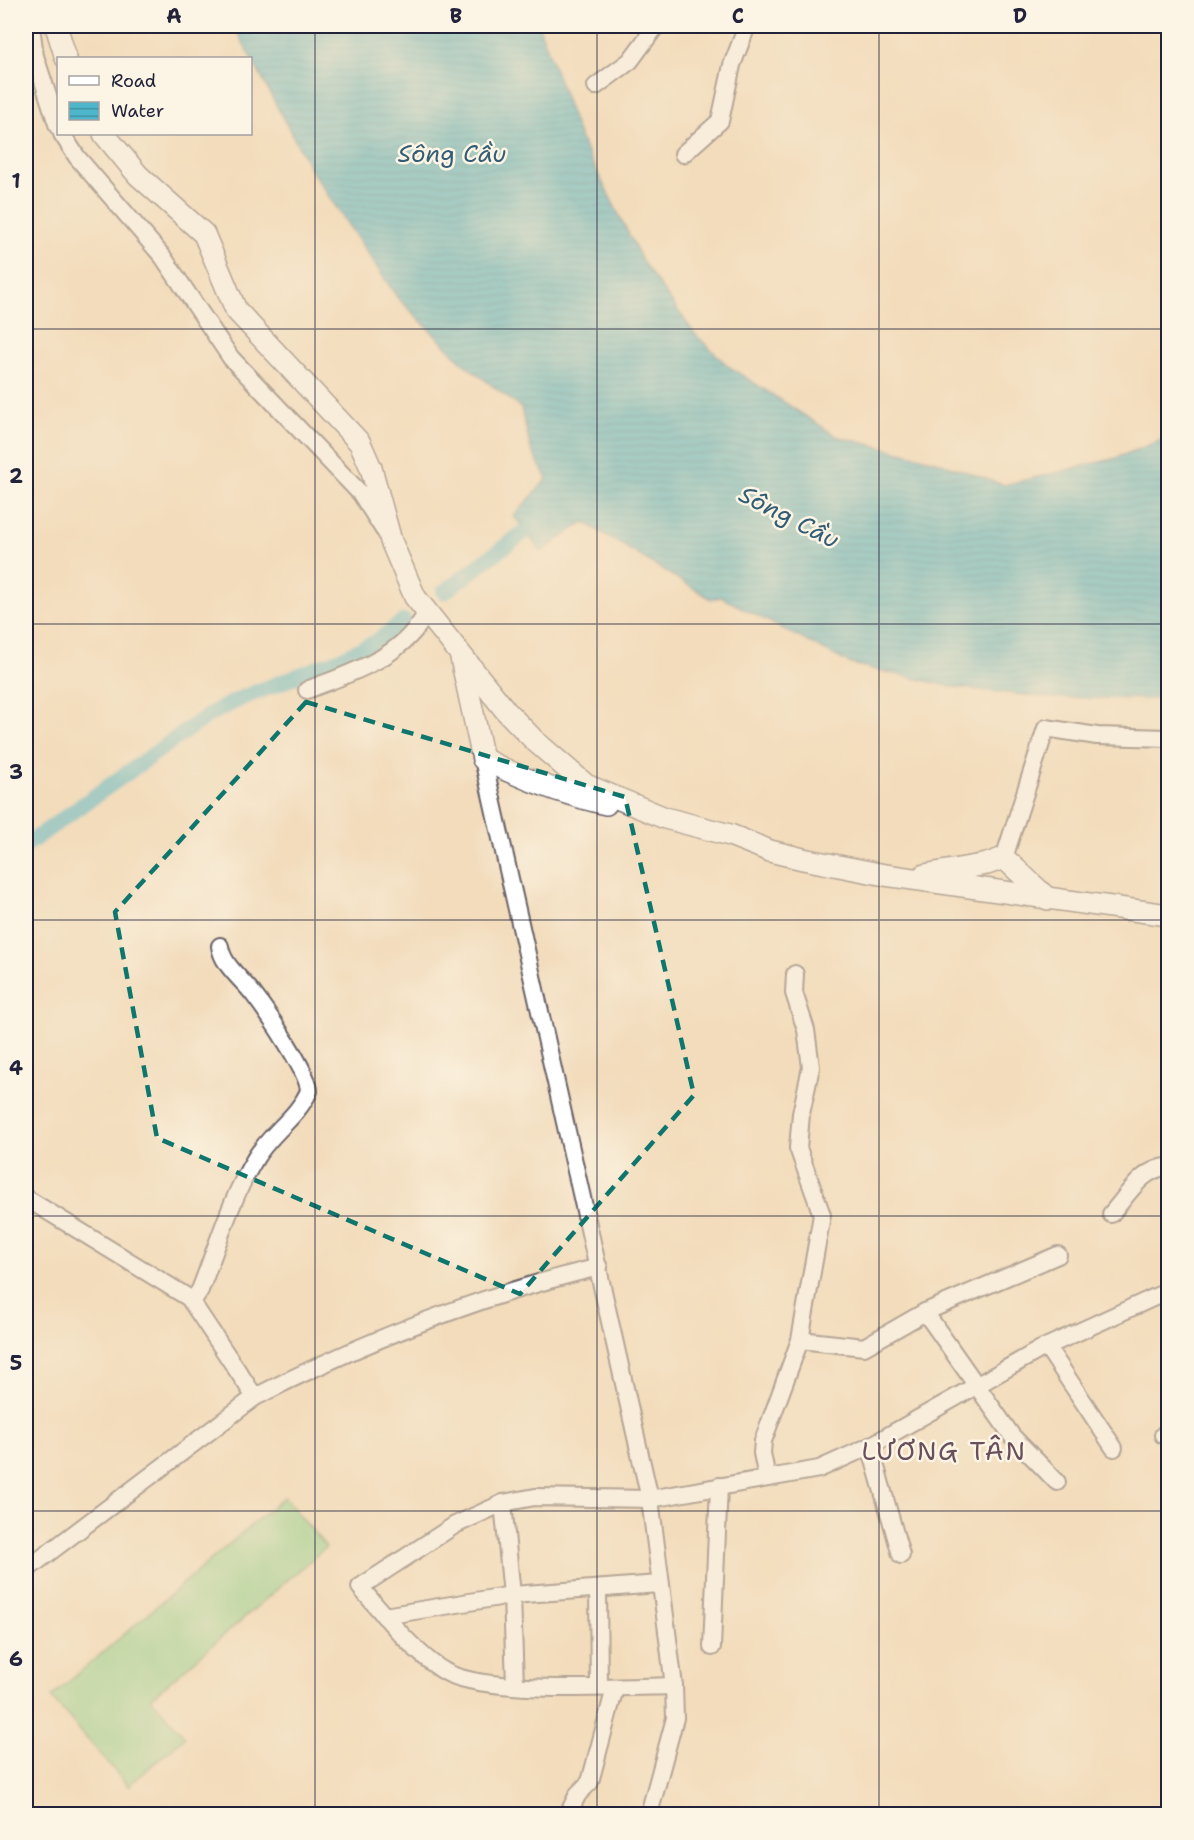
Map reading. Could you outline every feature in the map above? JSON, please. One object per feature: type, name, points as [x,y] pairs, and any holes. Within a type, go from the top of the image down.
[{"type":"main road","points":[[56,26],[66,57]]},
{"type":"main road","points":[[105,135],[138,176],[204,234],[236,310],[360,443],[371,468],[391,541],[406,580],[460,655],[535,741],[586,785],[665,818]]},
{"type":"main road","points":[[460,655],[483,759],[528,781],[564,794],[730,835],[781,854],[912,879],[1168,915]]},
{"type":"main road","points":[[912,879],[987,864],[1004,858],[1048,899]]},
{"type":"street","points":[[31,26],[30,57],[57,124]]},
{"type":"street","points":[[596,86],[630,61],[656,26]]},
{"type":"street","points":[[683,154],[720,121],[732,65],[747,26]]},
{"type":"street","points":[[63,135],[77,157],[163,256],[231,358],[361,494],[391,541]]},
{"type":"street","points":[[307,690],[392,654],[406,642],[427,612]]},
{"type":"street","points":[[1004,858],[1046,728],[1097,736],[1168,738]]},
{"type":"street","points":[[483,759],[650,1499],[659,1584],[674,1686],[675,1718],[649,1815]]},
{"type":"street","points":[[192,1302],[200,1290],[253,1161],[275,1132],[299,1109],[309,1091],[305,1075],[254,995],[233,971],[220,946]]},
{"type":"street","points":[[767,1478],[762,1453],[763,1441],[800,1340],[822,1215],[798,1148],[801,1114],[811,1066],[806,1030],[794,993],[795,974]]},
{"type":"street","points":[[1112,1214],[1146,1174],[1153,1169],[1168,1167]]},
{"type":"street","points":[[26,1198],[181,1292],[192,1302],[255,1397]]},
{"type":"street","points":[[800,1340],[864,1347],[925,1312],[1058,1255]]},
{"type":"street","points":[[26,1570],[255,1397],[361,1345],[425,1320],[498,1294],[599,1268]]},
{"type":"street","points":[[674,1686],[515,1686],[474,1682],[444,1672],[384,1616],[360,1587],[448,1529],[503,1503],[535,1497],[650,1499],[819,1469],[870,1446],[977,1384],[1047,1347],[1168,1291]]},
{"type":"street","points":[[925,1312],[1012,1436],[1057,1482]]},
{"type":"street","points":[[1047,1347],[1114,1448]]},
{"type":"street","points":[[870,1446],[901,1555]]},
{"type":"street","points":[[712,1647],[719,1486]]},
{"type":"street","points":[[503,1503],[512,1595],[515,1686]]},
{"type":"street","points":[[384,1616],[512,1595],[659,1584]]},
{"type":"street","points":[[569,1812],[578,1794],[590,1782],[607,1687],[598,1590]]},
{"type":"highlighted area","points":[[306,702],[625,797],[694,1095],[520,1294],[157,1138],[115,912]]},
{"type":"green space","points":[[284,1497],[326,1547],[151,1698],[185,1737],[128,1786],[51,1697]]},
{"type":"water","name":"Sông Cầu","points":[[234,26],[539,26],[580,138],[644,264],[695,334],[728,366],[836,436],[933,460],[1004,485],[1116,458],[1168,437],[1168,699],[1050,698],[953,687],[851,664],[721,597],[711,599],[584,522],[541,552],[514,516],[547,479],[531,449],[521,408],[464,364],[397,297],[311,170]]},
{"type":"waterway","points":[[444,592],[544,517]]},
{"type":"waterway","points":[[26,845],[210,714],[244,697],[338,660],[376,642],[404,621]]},
{"type":"district","name":"LƯƠNG TÂN","points":[[944,1450]]}]
